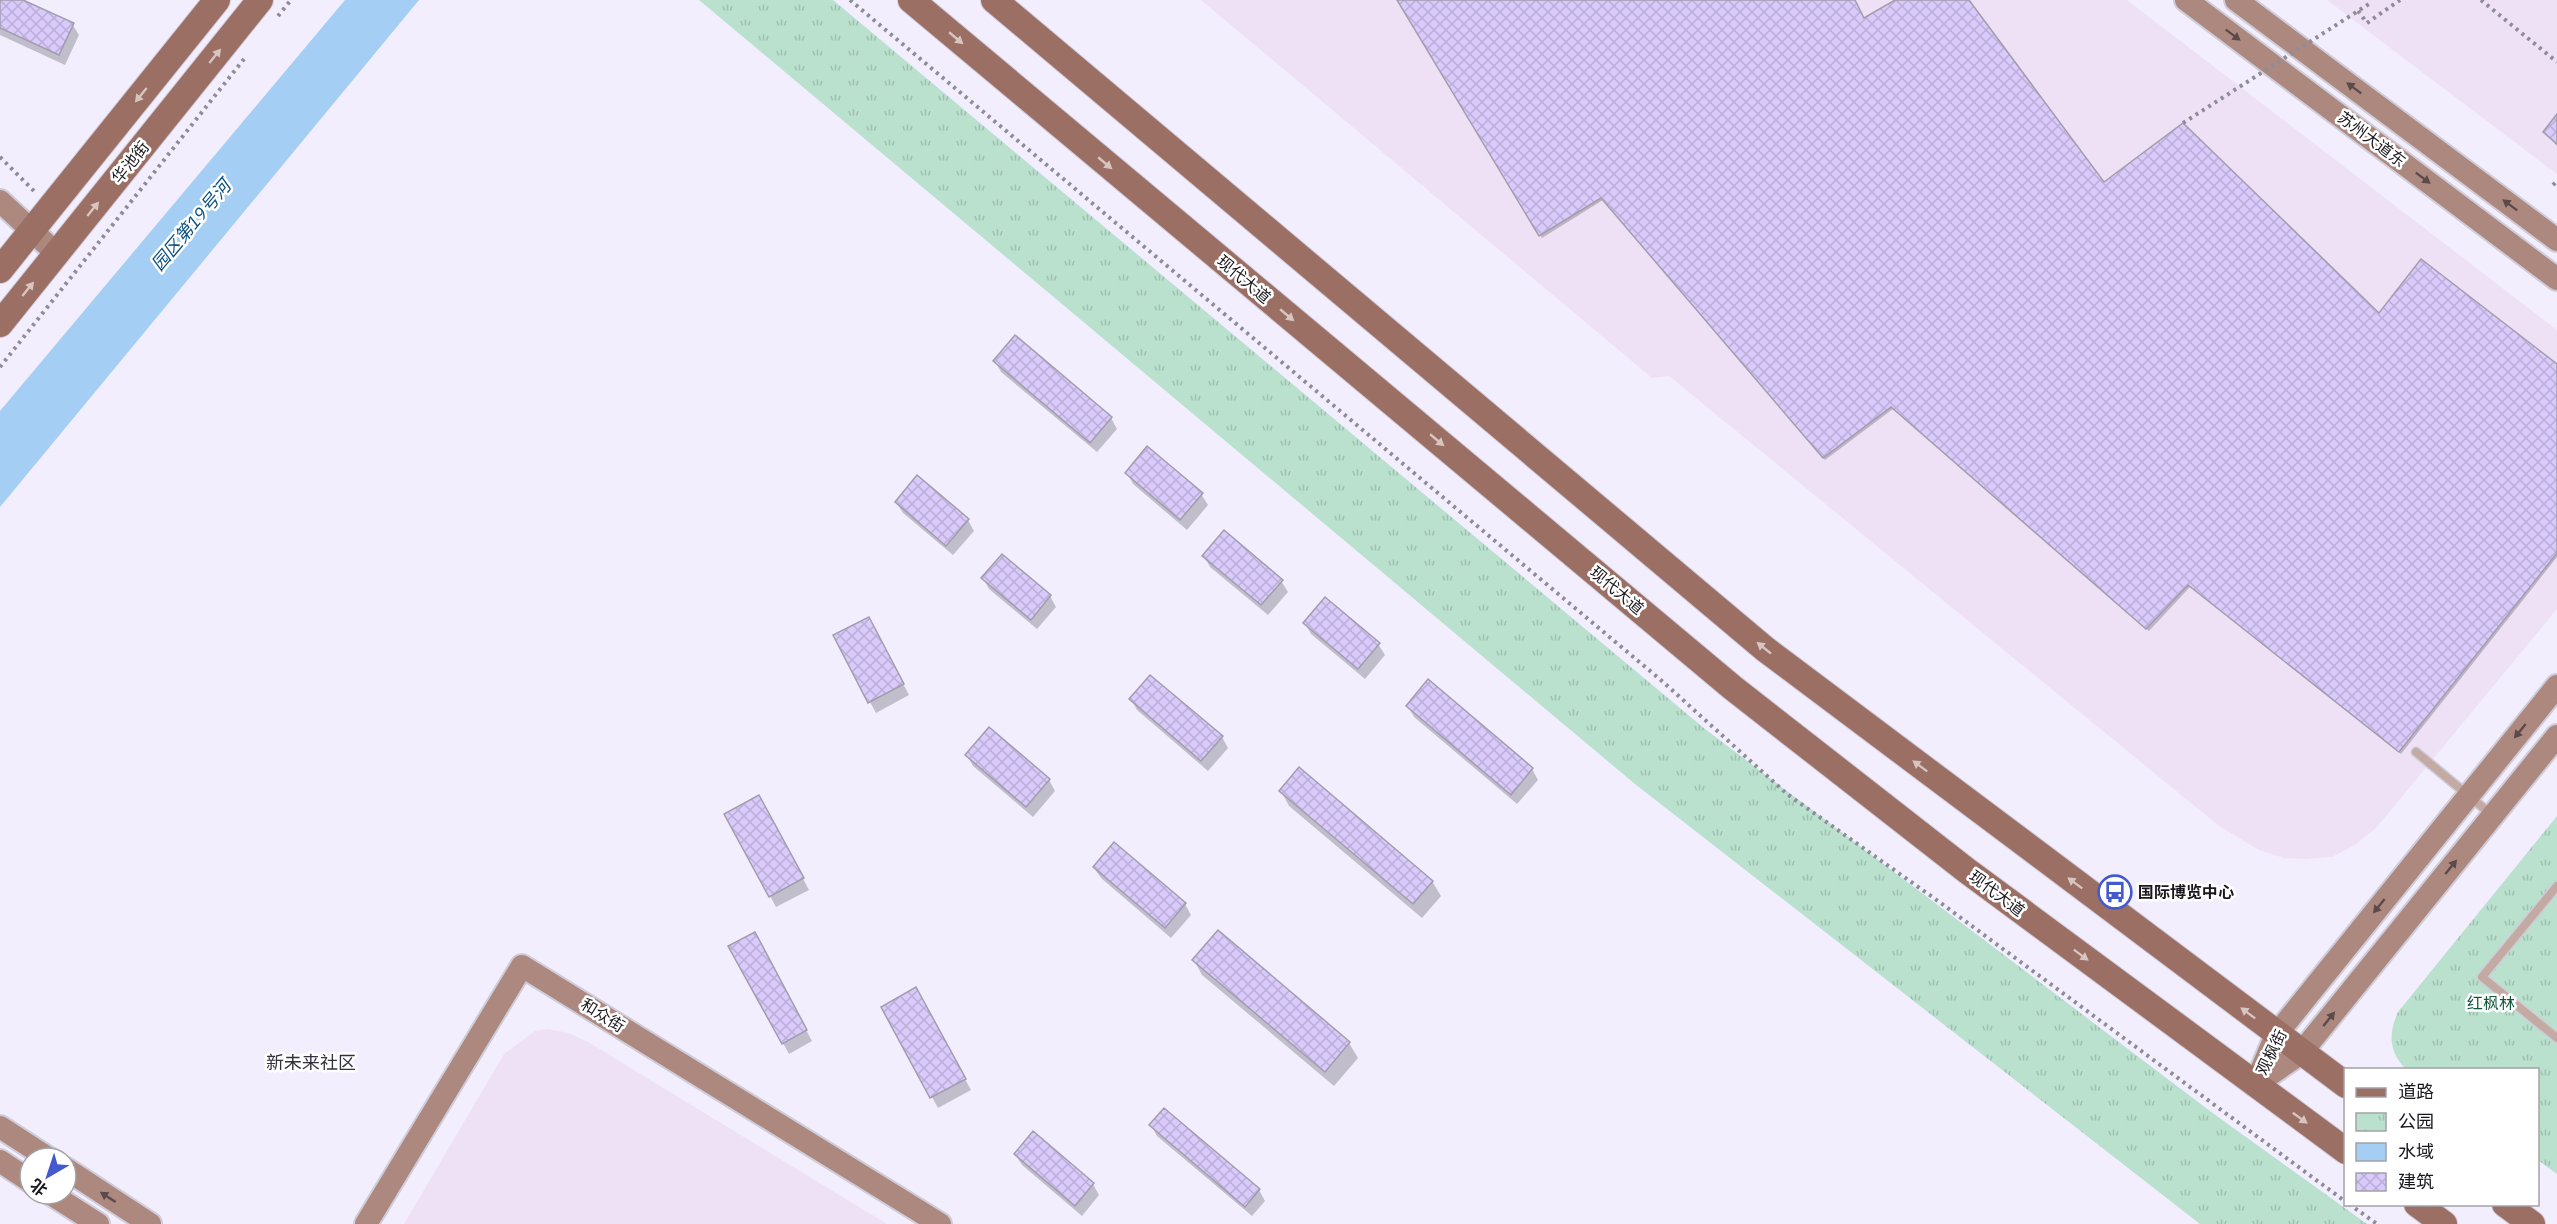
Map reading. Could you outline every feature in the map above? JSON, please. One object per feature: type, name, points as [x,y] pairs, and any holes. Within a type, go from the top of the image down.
[{"type":"main road","name":"华池街","points":[[0,270],[217,0]]},
{"type":"main road","name":"现代大道","points":[[911,0],[1733,688],[1966,870],[2344,1150]]},
{"type":"main road","points":[[994,0],[1766,649],[2276,1035],[2344,1084]]},
{"type":"main road","name":"华池街","points":[[0,324],[57,254],[268,9]]},
{"type":"main road","points":[[2420,1206],[2444,1224]]},
{"type":"main road","points":[[2508,1206],[2532,1224]]},
{"type":"street","name":"苏州大道东","points":[[2186,0],[2557,279]]},
{"type":"street","name":"苏州大道东","points":[[2236,0],[2557,240]]},
{"type":"street","points":[[0,201],[30,232],[57,254]]},
{"type":"street","name":"观枫街","points":[[2255,1085],[2276,1035],[2557,686]]},
{"type":"street","name":"观枫街","points":[[2255,1085],[2301,1053],[2557,736]]},
{"type":"street","name":"和众街","points":[[366,1224],[522,966],[940,1224]]},
{"type":"street","points":[[0,1127],[29,1146]]},
{"type":"street","points":[[0,1161],[18,1173]]},
{"type":"street","points":[[78,1178],[150,1224]]},
{"type":"street","points":[[70,1206],[98,1224]]},
{"type":"lane","points":[[2416,752],[2492,815]]},
{"type":"lane","points":[[2557,886],[2482,977],[2557,1038]]},
{"type":"path","points":[[268,9],[291,0]]},
{"type":"path","points":[[850,0],[1662,681],[1787,794],[1938,901],[2344,1201]]},
{"type":"path","points":[[2358,11],[2367,24],[2400,0]]},
{"type":"path","points":[[2481,0],[2557,62]]},
{"type":"path","points":[[2183,123],[2372,2]]},
{"type":"path","points":[[0,367],[247,55]]},
{"type":"path","points":[[2553,185],[2557,181]]},
{"type":"path","points":[[2351,1206],[2377,1224]]},
{"type":"shaded area","points":[[1201,0],[2127,0],[2557,330],[2557,609],[2376,828],[2355,845],[2332,857],[2305,859],[2284,858],[2259,850],[2219,826],[1669,376],[1652,378]]},
{"type":"shaded area","points":[[2327,0],[2557,0],[2557,174]]},
{"type":"shaded area","points":[[547,1029],[569,1033],[588,1042],[887,1224],[404,1224],[504,1054],[535,1031]]},
{"type":"green space","points":[[699,0],[833,0],[1705,729],[2214,1114],[2367,1224],[2200,1224],[1635,784]]},
{"type":"green space","name":"红枫林","points":[[2557,816],[2557,1174],[2539,1161],[2539,1068],[2405,1068],[2396,1056],[2392,1042],[2398,1012]]},
{"type":"water","name":"园区第19号河","points":[[345,0],[419,0],[0,507],[0,411]]},
{"type":"building","points":[[0,0],[23,0],[74,23],[59,55],[0,28]]},
{"type":"building","points":[[1397,0],[1855,0],[1864,18],[1895,0],[1969,0],[2104,182],[2183,123],[2379,313],[2421,259],[2557,364],[2557,553],[2399,752],[2188,585],[2146,629],[1891,407],[1823,458],[1601,198],[1539,236]]},
{"type":"building","points":[[2557,114],[2557,144],[2543,132]]},
{"type":"building","points":[[1015,335],[1112,417],[1090,443],[993,361]]},
{"type":"building","points":[[1147,446],[1203,493],[1180,520],[1125,473]]},
{"type":"building","points":[[917,475],[969,519],[946,546],[895,502]]},
{"type":"building","points":[[1224,530],[1283,580],[1261,605],[1202,556]]},
{"type":"building","points":[[1002,554],[1051,595],[1031,620],[981,578]]},
{"type":"building","points":[[1325,597],[1380,643],[1358,669],[1303,623]]},
{"type":"building","points":[[869,617],[904,684],[868,703],[833,635]]},
{"type":"building","points":[[1150,675],[1223,736],[1201,761],[1129,699]]},
{"type":"building","points":[[1428,679],[1533,768],[1511,795],[1406,706]]},
{"type":"building","points":[[989,727],[1050,779],[1026,807],[965,755]]},
{"type":"building","points":[[1299,767],[1433,881],[1413,904],[1279,791]]},
{"type":"building","points":[[759,795],[804,878],[769,897],[724,814]]},
{"type":"building","points":[[1114,842],[1186,903],[1165,928],[1093,867]]},
{"type":"building","points":[[1218,930],[1350,1042],[1325,1072],[1192,960]]},
{"type":"building","points":[[755,932],[807,1030],[782,1044],[728,946]]},
{"type":"building","points":[[916,987],[966,1079],[930,1098],[881,1007]]},
{"type":"building","points":[[1164,1108],[1260,1189],[1245,1207],[1149,1125]]},
{"type":"building","points":[[1033,1131],[1094,1183],[1075,1206],[1014,1154]]},
{"type":"place","name":"国际博览中心","points":[[2115,892]]},
{"type":"district","name":"新未来社区","points":[[311,1062]]}]
